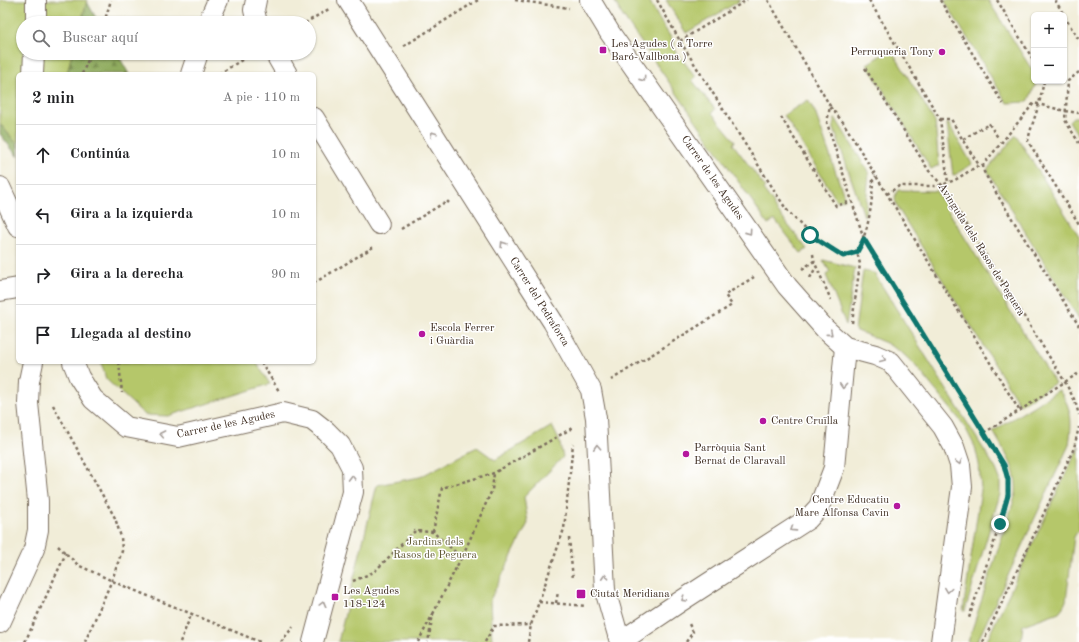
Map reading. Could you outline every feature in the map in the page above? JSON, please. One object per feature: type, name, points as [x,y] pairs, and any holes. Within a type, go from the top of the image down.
[{"type":"street","points":[[36,0],[36,16]]},
{"type":"street","points":[[211,16],[218,0]]},
{"type":"street","points":[[255,16],[254,10],[256,0]]},
{"type":"street","name":"Carrer del Pedraforca","points":[[348,0],[553,322],[591,390],[596,418],[605,590],[620,642]]},
{"type":"street","name":"Carrer de les Agudes","points":[[590,0],[610,33],[787,286],[825,329],[846,347]]},
{"type":"street","points":[[33,72],[34,60]]},
{"type":"street","points":[[192,72],[196,60]]},
{"type":"street","points":[[279,60],[287,72]]},
{"type":"street","points":[[316,121],[379,224]]},
{"type":"street","points":[[0,187],[16,222]]},
{"type":"street","points":[[0,291],[16,288]]},
{"type":"street","points":[[620,642],[808,519],[819,507],[834,468],[846,347],[890,362],[943,428],[954,447],[960,465],[962,488],[941,642]]},
{"type":"street","points":[[0,623],[34,549],[38,530],[38,501],[28,404],[29,381],[33,364]]},
{"type":"street","name":"Carrer de les Agudes","points":[[74,364],[79,377],[93,399],[126,427],[178,437],[283,413],[312,420],[340,445],[352,468],[353,492],[313,642]]},
{"type":"path","points":[[106,16],[111,0]]},
{"type":"path","points":[[402,48],[478,0]]},
{"type":"path","points":[[515,0],[570,8]]},
{"type":"path","points":[[657,0],[680,41],[786,209],[810,235],[843,256],[857,252]]},
{"type":"path","points":[[680,41],[748,0]]},
{"type":"path","points":[[768,0],[830,106],[843,122],[1019,410]]},
{"type":"path","points":[[869,0],[940,119],[948,183]]},
{"type":"path","points":[[940,0],[1003,104]]},
{"type":"path","points":[[997,0],[1031,56]]},
{"type":"path","points":[[1055,0],[1062,12]]},
{"type":"path","points":[[316,17],[321,14]]},
{"type":"path","points":[[1067,20],[1079,40]]},
{"type":"path","points":[[83,72],[88,60]]},
{"type":"path","points":[[222,72],[242,60]]},
{"type":"path","name":"Avinguda dels Rasos de Peguera","points":[[865,68],[929,171],[942,185],[1065,382],[1075,401],[1079,415]]},
{"type":"path","points":[[1079,72],[1068,81],[1065,112],[1065,120],[1079,143]]},
{"type":"path","points":[[1043,84],[1028,141],[1079,224]]},
{"type":"path","points":[[1079,113],[1065,112],[1034,103],[983,165],[984,172],[993,188],[1079,326]]},
{"type":"path","points":[[830,106],[827,122],[864,239],[1004,465],[1008,480],[1008,495],[1000,524],[967,623]]},
{"type":"path","points":[[781,117],[836,206],[852,201]]},
{"type":"path","points":[[940,119],[951,119],[979,165]]},
{"type":"path","points":[[963,139],[989,124],[999,140]]},
{"type":"path","points":[[887,194],[899,186],[942,185],[955,180],[979,165],[983,165]]},
{"type":"path","points":[[851,326],[860,264],[857,252],[864,239],[868,225],[873,180],[876,176]]},
{"type":"path","points":[[408,225],[447,201],[449,204]]},
{"type":"path","points":[[813,254],[816,267],[833,305]]},
{"type":"path","points":[[316,283],[346,264]]},
{"type":"path","points":[[809,279],[816,267]]},
{"type":"path","points":[[611,380],[732,305],[725,295],[757,274]]},
{"type":"path","points":[[262,364],[279,393]]},
{"type":"path","points":[[984,433],[1079,373]]},
{"type":"path","points":[[51,403],[115,518],[121,537],[122,551],[112,580],[85,642]]},
{"type":"path","points":[[433,532],[442,488],[494,473],[578,425],[574,430]]},
{"type":"path","points":[[983,642],[1074,448],[1079,427]]},
{"type":"path","points":[[528,642],[531,625],[564,530],[574,438]]},
{"type":"path","points":[[418,642],[461,557],[492,490],[494,473]]},
{"type":"path","points":[[351,581],[374,572],[414,531],[433,532],[461,557]]},
{"type":"path","points":[[569,538],[573,579]]},
{"type":"path","points":[[25,642],[66,553],[78,565],[260,642]]},
{"type":"path","points":[[556,603],[558,592]]},
{"type":"path","points":[[539,602],[591,607]]},
{"type":"path","points":[[180,642],[192,613]]},
{"type":"path","points":[[428,642],[432,614]]},
{"type":"path","points":[[686,642],[693,632],[687,620]]},
{"type":"path","points":[[485,642],[494,626],[531,625]]},
{"type":"green space","points":[[0,0],[87,0],[83,16],[16,16],[16,60],[70,60],[67,72],[16,72],[16,143],[0,124]]},
{"type":"green space","points":[[614,0],[649,0],[675,44],[672,47],[696,77],[692,80],[715,109],[712,113],[735,141],[733,144],[765,187],[763,189],[774,204],[773,206],[807,249],[801,253],[775,220],[768,224],[622,15]]},
{"type":"green space","points":[[666,0],[741,0],[686,33]]},
{"type":"green space","points":[[944,0],[988,0],[1031,68],[1031,84],[1036,84],[1028,102],[1007,103]]},
{"type":"green space","points":[[87,2],[95,16],[83,16]]},
{"type":"green space","points":[[891,49],[935,122],[939,165],[931,169],[867,64]]},
{"type":"green space","points":[[70,60],[121,60],[128,72],[67,72]]},
{"type":"green space","points":[[808,100],[815,112],[845,199],[837,201],[784,115]]},
{"type":"green space","points":[[1073,117],[1079,117],[1079,137],[1069,121]]},
{"type":"green space","points":[[835,119],[869,173],[864,216],[833,126]]},
{"type":"green space","points":[[948,123],[972,164],[953,176],[947,124]]},
{"type":"green space","points":[[0,124],[16,143],[16,154],[0,134]]},
{"type":"green space","points":[[1016,135],[1079,236],[1079,319],[987,170]]},
{"type":"green space","points":[[898,190],[936,191],[1055,383],[1020,405],[899,210],[895,200],[895,195]]},
{"type":"green space","points":[[823,260],[855,268],[846,325],[826,275],[830,272]]},
{"type":"green space","points":[[863,271],[874,273],[996,469],[1000,479],[1000,494],[965,611],[963,611],[981,490],[979,464],[975,447],[964,425],[914,364],[901,352],[886,343],[855,330]]},
{"type":"green space","points":[[102,364],[257,364],[270,384],[168,416],[145,415],[106,379]]},
{"type":"green space","points":[[1059,390],[1064,397],[1069,410],[1071,430],[1069,445],[977,642],[968,642],[1016,494],[1013,469],[993,431]]},
{"type":"green space","name":"Jardins dels Rasos de Peguera","points":[[552,426],[559,440],[563,457],[524,497],[528,523],[490,600],[492,642],[338,642],[377,485],[420,477],[477,447],[495,460]]},
{"type":"green space","points":[[1079,446],[1079,529],[1074,537],[1066,601],[1059,612],[1023,625],[1021,642],[986,642]]},
{"type":"place","name":"Les Agudes ( a Torre Baró-Vallbona )","points":[[603,50]]},
{"type":"place","name":"Perruqueria Tony","points":[[942,52]]},
{"type":"place","name":"Escola Ferrer i Guàrdia","points":[[422,334]]},
{"type":"place","name":"Centre Cruïlla","points":[[763,421]]},
{"type":"place","name":"Parròquia Sant Bernat de Claravall","points":[[686,454]]},
{"type":"place","name":"Centre Educatiu Mare Alfonsa Cavin","points":[[897,506]]},
{"type":"place","name":"Ciutat Meridiana","points":[[581,594]]},
{"type":"place","name":"Les Agudes 118-124","points":[[335,597]]},
{"type":"route","points":[[810,235],[843,256],[857,252],[864,239],[1004,465],[1008,480],[1008,495],[1000,524]]}]
